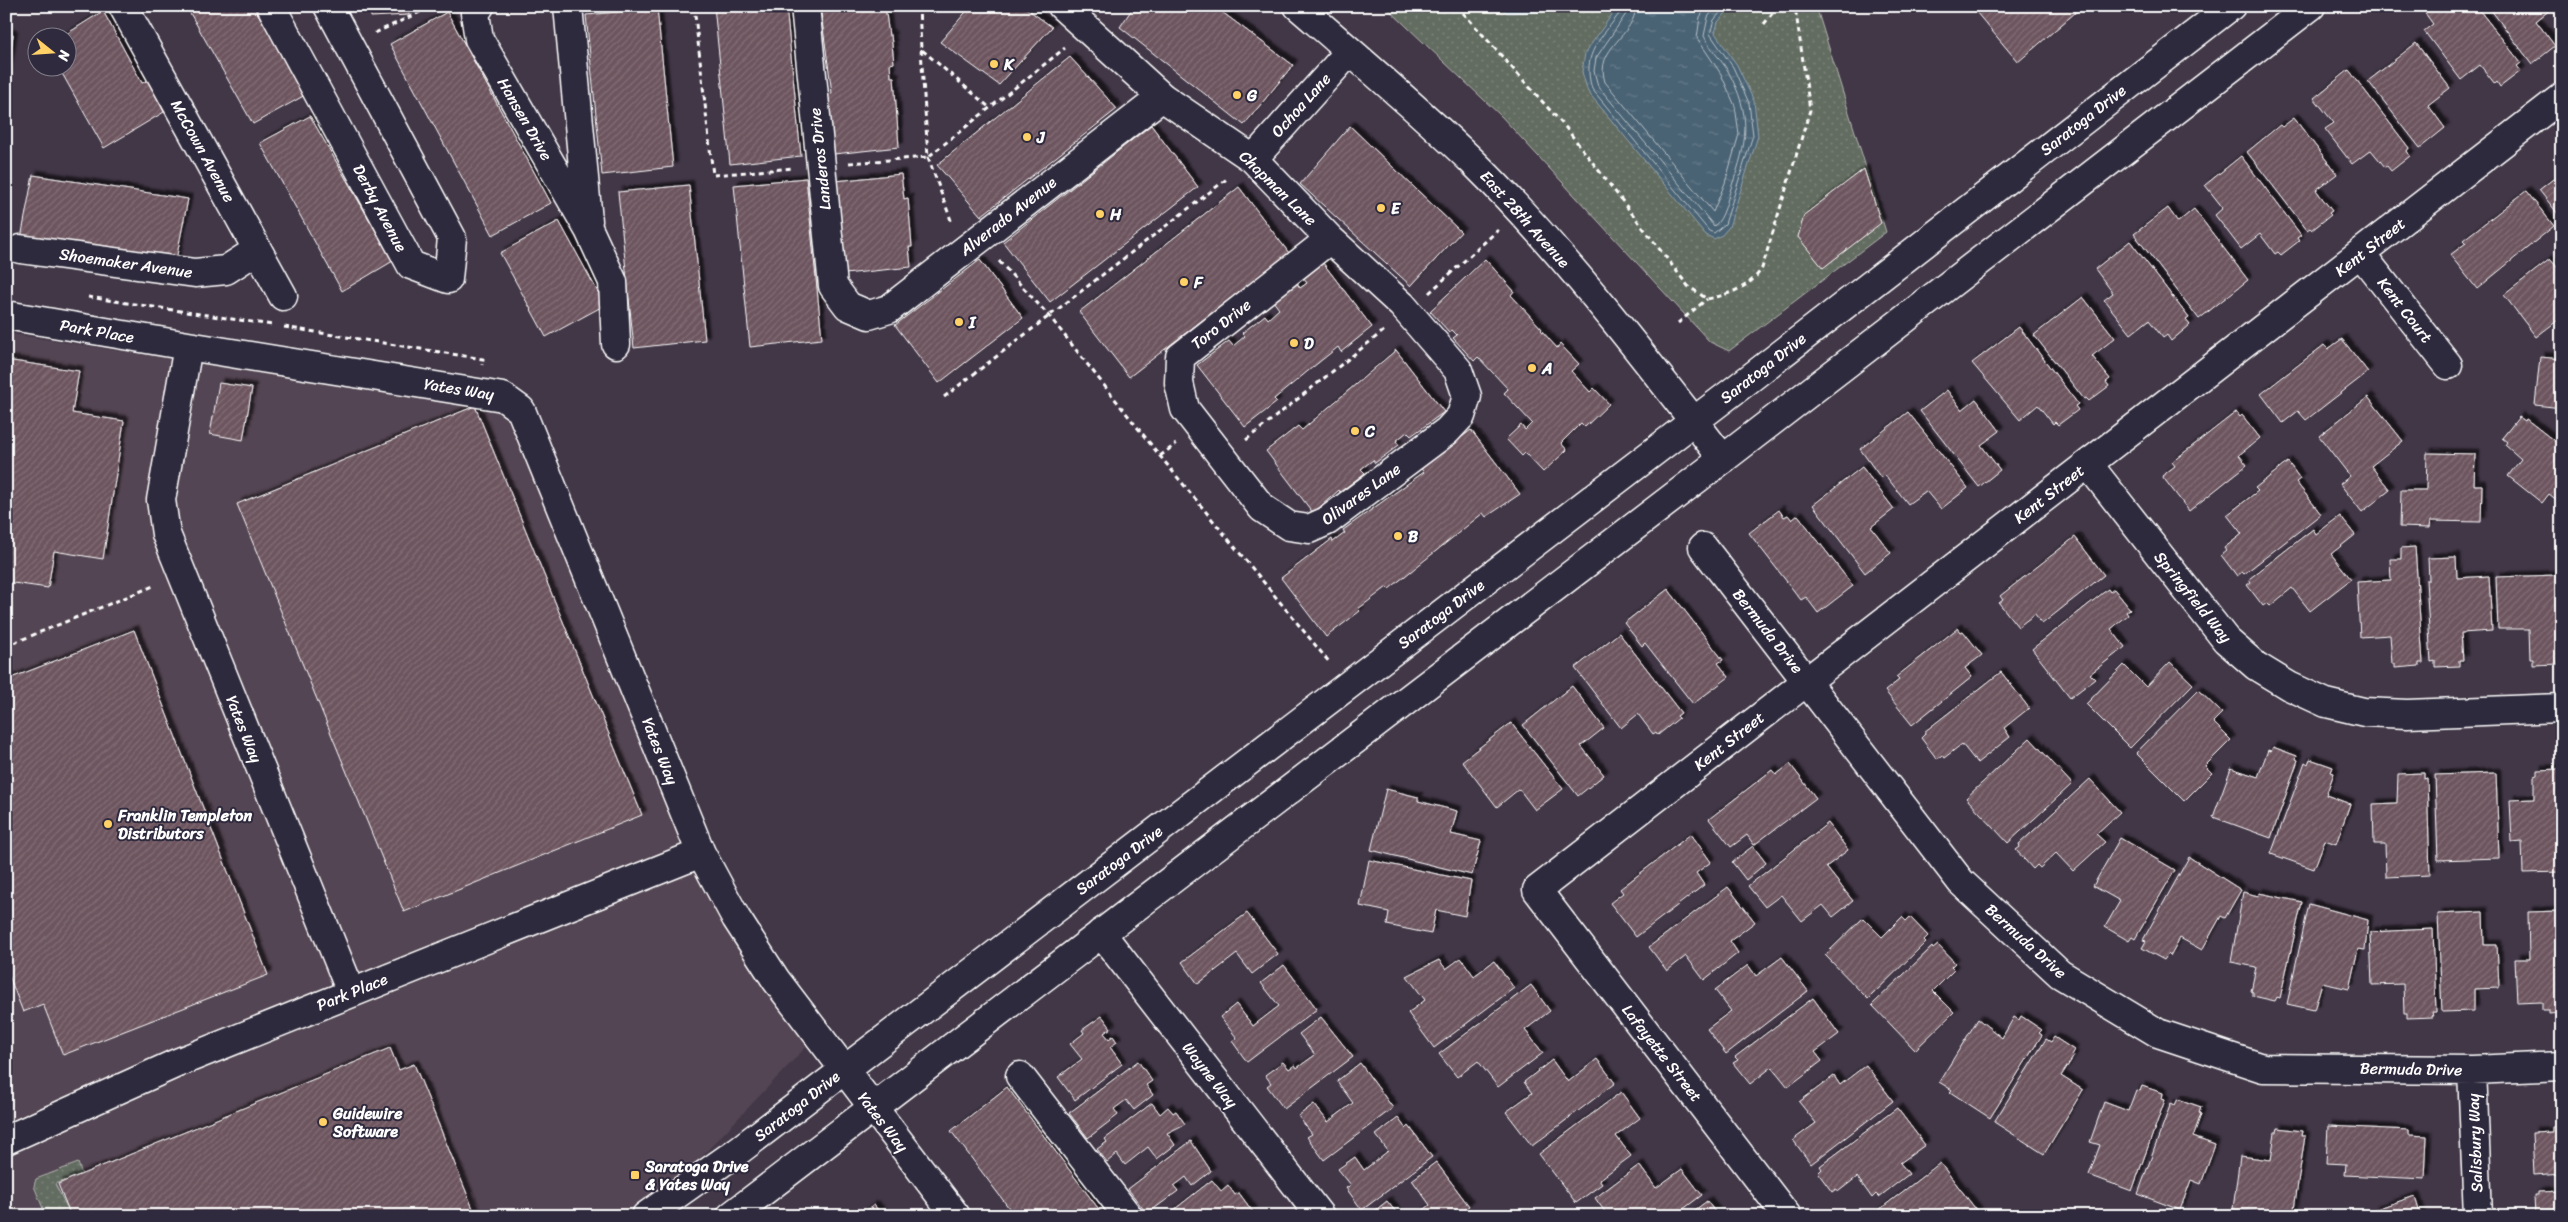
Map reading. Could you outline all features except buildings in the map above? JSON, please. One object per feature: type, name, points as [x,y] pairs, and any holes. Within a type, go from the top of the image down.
[{"type":"street","name":"McCown Avenue","points":[[123,6],[283,296]]},
{"type":"street","name":"Derby Avenue","points":[[271,6],[410,265],[448,279],[452,238],[328,6]]},
{"type":"street","name":"Hansen Drive","points":[[480,6],[475,13],[479,39],[589,230],[613,282],[616,344]]},
{"type":"street","name":"Hansen Drive","points":[[568,6],[589,230]]},
{"type":"street","name":"Landeros Drive","points":[[805,6],[833,286],[848,306]]},
{"type":"street","name":"Chapman Lane","points":[[1062,6],[1087,31],[1162,97],[1252,159],[1330,239],[1408,312],[1458,370],[1467,396]]},
{"type":"street","name":"East 28th Avenue","points":[[1298,6],[1473,163],[1519,211],[1633,342],[1723,459]]},
{"type":"street","name":"Saratoga Drive","points":[[646,1216],[738,1151],[1694,421],[2231,6]]},
{"type":"street","points":[[731,1216],[1723,459],[2311,6]]},
{"type":"street","name":"Ochoa Lane","points":[[1252,159],[1350,51]]},
{"type":"street","name":"Alverado Avenue","points":[[848,306],[869,315],[889,309],[1162,97]]},
{"type":"street","name":"Kent Street","points":[[1537,890],[2562,97]]},
{"type":"street","name":"Toro Drive","points":[[1223,459],[1185,409],[1179,383],[1180,357],[1330,239]]},
{"type":"street","name":"Shoemaker Avenue","points":[[20,249],[195,273],[226,270],[257,250]]},
{"type":"street","name":"Kent Court","points":[[2361,254],[2448,365]]},
{"type":"street","name":"Park Place","points":[[6,315],[188,346]]},
{"type":"street","name":"Yates Way","points":[[351,992],[166,534],[161,500],[188,346],[477,392],[503,397],[521,410],[701,853],[736,918],[776,980],[956,1216]]},
{"type":"street","name":"Olivares Lane","points":[[1223,459],[1262,508],[1289,526],[1309,529],[1327,521],[1447,431],[1461,416],[1467,396]]},
{"type":"street","name":"Springfield Way","points":[[2088,464],[2199,608],[2226,640],[2256,666],[2289,686],[2326,703],[2364,712],[2407,714],[2562,708]]},
{"type":"street","name":"Bermuda Drive","points":[[1703,547],[1961,882],[2060,974],[2158,1033],[2263,1068],[2472,1070],[2562,1066]]},
{"type":"street","name":"Park Place","points":[[6,1140],[177,1063],[701,853]]},
{"type":"street","name":"Lafayette Street","points":[[1537,890],[1787,1216]]},
{"type":"street","name":"Wayne Way","points":[[1101,933],[1320,1216]]},
{"type":"street","name":"Salisbury Way","points":[[2472,1070],[2478,1216]]},
{"type":"street","points":[[1020,1076],[1128,1216]]},
{"type":"path","points":[[349,46],[433,6]]},
{"type":"path","points":[[694,6],[713,175],[928,157],[1087,31]]},
{"type":"path","points":[[919,6],[928,157],[971,245],[1050,317],[1160,456],[1348,685]]},
{"type":"path","points":[[1458,6],[1566,128],[1688,286],[1707,299]]},
{"type":"path","points":[[1764,24],[1778,6]]},
{"type":"path","points":[[1678,323],[1707,299],[1722,296],[1755,280],[1765,259],[1810,110],[1795,6]]},
{"type":"path","points":[[921,49],[990,108]]},
{"type":"path","points":[[944,397],[1050,317],[1252,159]]},
{"type":"path","points":[[1223,459],[1408,312],[1519,211]]},
{"type":"path","points":[[83,296],[483,359],[477,392]]},
{"type":"path","points":[[6,646],[182,574]]},
{"type":"shaded area","points":[[6,333],[504,411],[809,1044],[664,1196],[623,1216],[6,1216]]},
{"type":"green space","points":[[1385,6],[1816,6],[1886,232],[1729,351],[1710,342],[1501,116]]},
{"type":"green space","points":[[78,1163],[82,1174],[55,1184],[69,1211],[57,1216],[46,1216],[34,1186],[36,1179]]},
{"type":"water","points":[[1500,6],[1545,6],[1539,12],[1507,13]]},
{"type":"water","points":[[1618,6],[1732,6],[1718,22],[1715,33],[1737,65],[1754,101],[1758,136],[1729,227],[1722,235],[1714,239],[1706,235],[1588,92],[1582,72],[1585,53]]},
{"type":"place","name":"K","points":[[994,64]]},
{"type":"place","name":"G","points":[[1237,95]]},
{"type":"place","name":"J","points":[[1027,137]]},
{"type":"place","name":"E","points":[[1381,208]]},
{"type":"place","name":"H","points":[[1100,214]]},
{"type":"place","name":"F","points":[[1184,282]]},
{"type":"place","name":"I","points":[[959,322]]},
{"type":"place","name":"D","points":[[1294,343]]},
{"type":"place","name":"A","points":[[1532,368]]},
{"type":"place","name":"C","points":[[1355,431]]},
{"type":"place","name":"B","points":[[1398,536]]},
{"type":"place","name":"Franklin Templeton Distributors","points":[[108,824]]},
{"type":"place","name":"Guidewire Software","points":[[323,1122]]},
{"type":"place","name":"Saratoga Drive & Yates Way","points":[[635,1175]]}]
